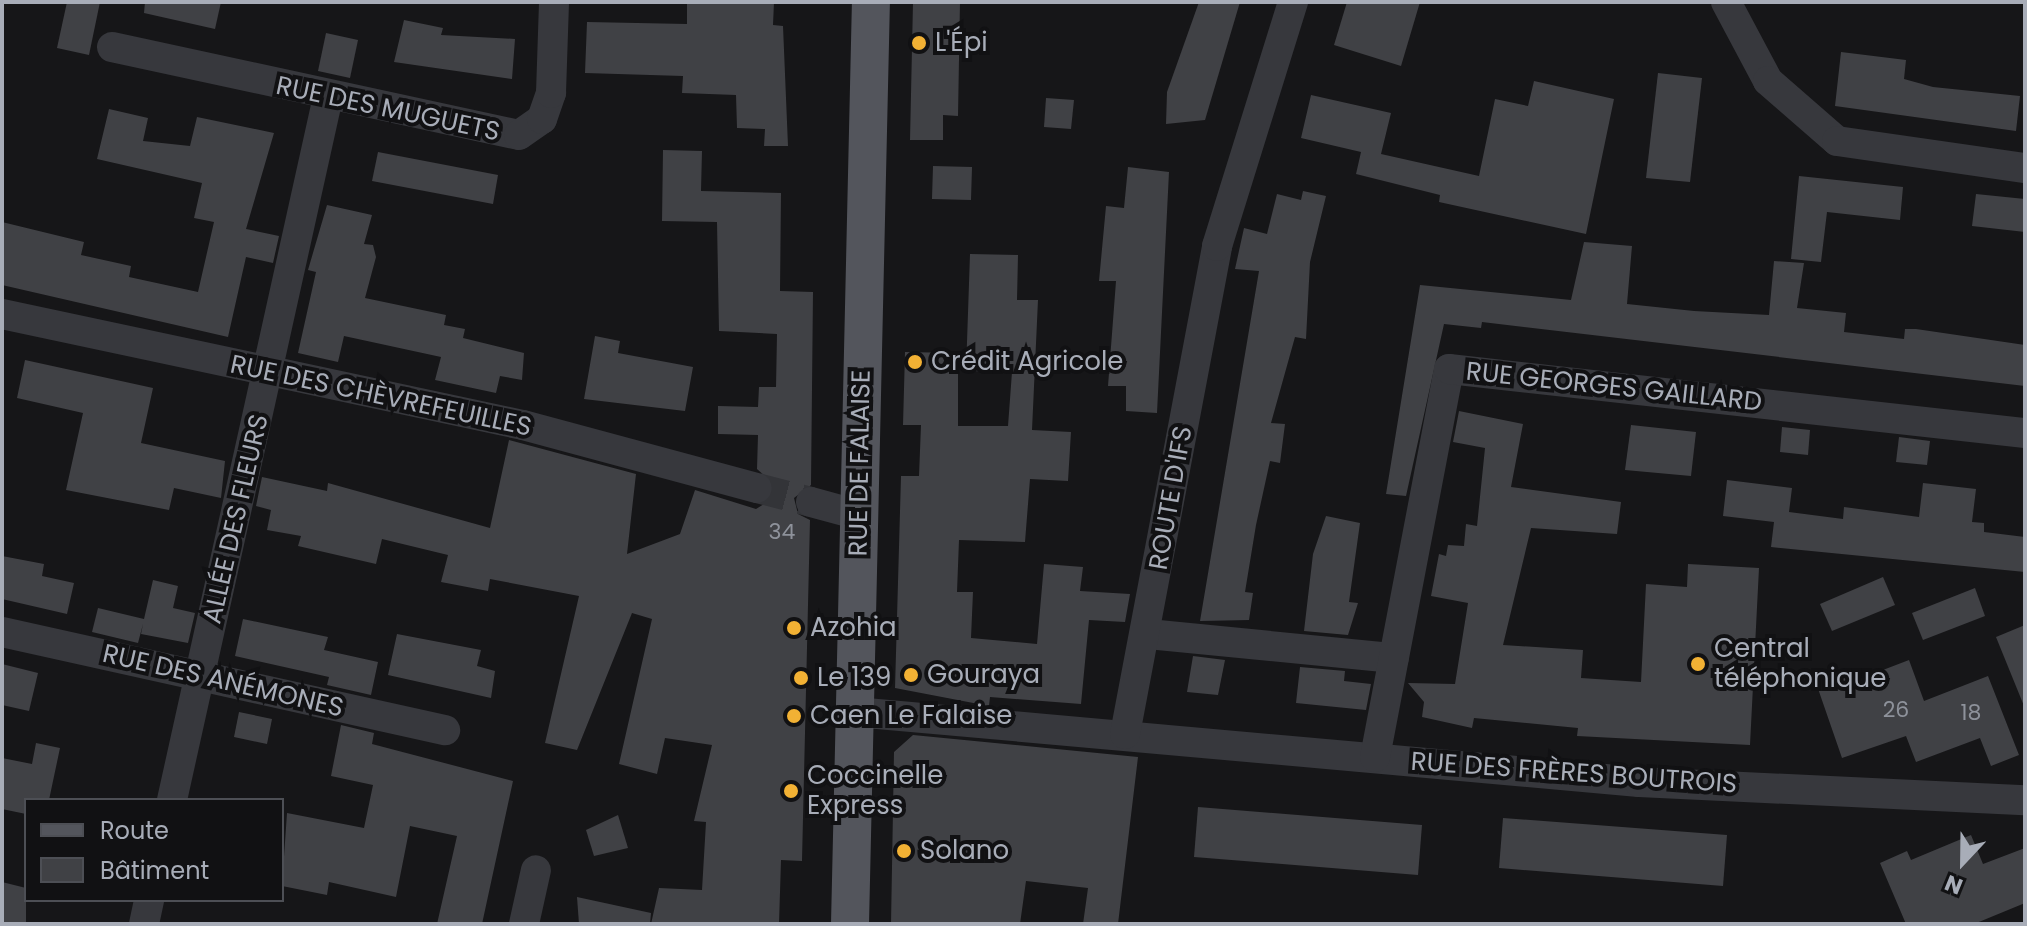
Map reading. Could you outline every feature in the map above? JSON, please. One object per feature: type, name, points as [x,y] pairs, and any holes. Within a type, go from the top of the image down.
[{"type":"main road","name":"RUE DE FALAISE","points":[[850,924],[871,2]]},
{"type":"street","name":"RUE DES MUGUETS","points":[[112,47],[504,136],[534,129],[551,93],[554,2]]},
{"type":"street","name":"ROUTE D'IFS","points":[[1125,734],[1148,634],[1217,246],[1293,2]]},
{"type":"street","points":[[1726,2],[1768,81],[1837,141],[2025,168]]},
{"type":"street","name":"ALLÉE DES FLEURS","points":[[172,798],[270,372],[328,97]]},
{"type":"street","name":"RUE DES CHÈVREFEUILLES","points":[[2,314],[523,425],[757,488]]},
{"type":"street","name":"RUE GEORGES GAILLARD","points":[[1375,757],[1449,369],[2025,433]]},
{"type":"street","points":[[811,502],[859,515]]},
{"type":"street","name":"RUE DES ANÉMONES","points":[[2,632],[445,730]]},
{"type":"street","points":[[1148,634],[1394,658]]},
{"type":"street","points":[[855,712],[1125,734]]},
{"type":"street","name":"RUE DES FRÈRES BOUTROIS","points":[[1125,734],[1639,782],[2025,800]]},
{"type":"street","points":[[524,924],[536,870]]},
{"type":"street","points":[[144,924],[149,902]]},
{"type":"building","points":[[67,2],[100,2],[89,55],[57,48]]},
{"type":"building","points":[[145,2],[221,2],[215,29],[144,13]]},
{"type":"building","points":[[687,2],[774,2],[773,25],[783,26],[788,146],[764,146],[765,129],[737,128],[736,95],[682,93],[683,76],[585,73],[587,22],[687,24]]},
{"type":"building","points":[[913,2],[960,2],[958,116],[943,115],[943,140],[910,140]]},
{"type":"building","points":[[1199,2],[1240,2],[1205,120],[1166,124],[1167,92]]},
{"type":"building","points":[[1347,2],[1420,2],[1401,66],[1334,45]]},
{"type":"building","points":[[404,20],[443,28],[441,35],[515,39],[512,79],[394,62]]},
{"type":"building","points":[[326,33],[358,40],[350,78],[318,71]]},
{"type":"building","points":[[1841,52],[1906,60],[1904,79],[1933,87],[2020,96],[2016,131],[1835,106]]},
{"type":"building","points":[[1658,73],[1702,78],[1690,182],[1646,178]]},
{"type":"building","points":[[1534,81],[1614,99],[1586,234],[1439,202],[1440,195],[1356,174],[1361,152],[1301,138],[1311,95],[1391,113],[1381,154],[1479,176],[1495,99],[1528,106]]},
{"type":"building","points":[[1046,98],[1074,100],[1071,129],[1044,127]]},
{"type":"building","points":[[109,109],[148,118],[143,141],[190,146],[197,117],[274,133],[246,229],[279,236],[273,263],[246,257],[228,337],[2,285],[2,222],[84,242],[81,255],[131,266],[129,277],[198,292],[214,222],[194,218],[202,183],[97,159]]},
{"type":"building","points":[[663,150],[702,151],[701,191],[781,193],[780,291],[813,292],[811,485],[794,498],[798,514],[810,520],[802,861],[781,860],[779,924],[651,924],[659,888],[702,890],[706,822],[694,821],[712,745],[665,738],[657,774],[619,764],[652,619],[632,613],[577,750],[545,743],[579,596],[490,579],[488,591],[441,582],[448,555],[382,539],[376,564],[298,546],[301,536],[267,530],[271,510],[256,506],[262,477],[327,491],[328,483],[490,528],[509,440],[636,474],[627,554],[680,534],[695,490],[756,509],[769,501],[774,484],[757,469],[758,435],[718,434],[718,406],[758,407],[759,387],[776,387],[777,334],[719,331],[717,222],[662,221]]},
{"type":"building","points":[[378,152],[498,175],[493,204],[372,181]]},
{"type":"building","points":[[933,166],[972,167],[971,200],[932,199]]},
{"type":"building","points":[[1128,167],[1169,172],[1157,413],[1126,411],[1126,386],[1108,386],[1116,281],[1099,281],[1106,206],[1124,208]]},
{"type":"building","points":[[1799,176],[1903,187],[1900,220],[1827,212],[1821,262],[1791,259]]},
{"type":"building","points":[[1303,191],[1326,196],[1310,262],[1306,339],[1295,337],[1271,423],[1285,424],[1280,463],[1270,461],[1256,525],[1245,592],[1253,593],[1249,620],[1200,621],[1259,271],[1235,269],[1244,228],[1267,234],[1277,194],[1301,200]]},
{"type":"building","points":[[1976,194],[2025,199],[2025,232],[1972,226]]},
{"type":"building","points":[[327,205],[372,215],[364,244],[373,245],[376,257],[365,298],[446,315],[444,325],[465,329],[463,338],[524,353],[522,380],[500,376],[496,393],[435,380],[441,357],[344,336],[338,362],[298,353],[316,272],[308,270]]},
{"type":"building","points":[[1584,242],[1632,246],[1627,304],[1694,311],[1769,315],[1774,261],[1804,263],[1797,308],[1846,313],[1844,332],[1904,339],[1905,329],[1916,329],[2025,345],[2025,386],[1482,322],[1481,328],[1444,324],[1406,496],[1386,494],[1420,285],[1571,300]]},
{"type":"building","points":[[970,254],[1018,255],[1017,300],[1038,300],[1032,430],[1071,432],[1068,481],[1030,479],[1025,542],[959,540],[957,592],[973,592],[971,638],[1037,644],[1044,564],[1083,567],[1080,591],[1130,594],[1125,622],[1089,620],[1081,704],[990,697],[989,706],[895,688],[901,476],[919,476],[921,425],[903,425],[905,352],[958,353],[958,426],[1008,426],[1012,372],[966,371]]},
{"type":"building","points":[[595,336],[620,341],[618,353],[693,367],[685,411],[584,399]]},
{"type":"building","points":[[25,360],[153,388],[141,443],[225,461],[221,498],[174,488],[169,510],[66,490],[83,413],[17,398]]},
{"type":"building","points":[[1459,411],[1523,424],[1511,487],[1621,502],[1617,534],[1531,528],[1503,645],[1583,650],[1581,678],[1641,682],[1646,584],[1687,587],[1688,564],[1759,568],[1750,745],[1577,736],[1578,728],[1474,718],[1472,728],[1422,717],[1424,702],[1408,683],[1455,684],[1468,603],[1431,596],[1439,554],[1446,556],[1448,545],[1464,546],[1466,524],[1477,526],[1485,448],[1453,442]]},
{"type":"building","points":[[1631,425],[1696,432],[1691,476],[1625,470]]},
{"type":"building","points":[[1782,427],[1810,430],[1808,455],[1780,452]]},
{"type":"building","points":[[1899,437],[1930,441],[1927,465],[1896,462]]},
{"type":"building","points":[[1727,480],[1792,488],[1789,512],[1843,519],[1844,507],[1919,517],[1923,483],[1976,489],[1972,522],[1984,523],[1984,532],[2025,537],[2025,572],[1771,547],[1774,522],[1723,516]]},
{"type":"building","points":[[1326,516],[1360,523],[1349,602],[1358,603],[1348,635],[1304,631],[1313,554]]},
{"type":"building","points":[[2,556],[44,564],[42,576],[74,583],[67,614],[2,599]]},
{"type":"building","points":[[1883,577],[1895,605],[1832,631],[1820,604]]},
{"type":"building","points":[[153,580],[178,586],[173,608],[195,613],[188,643],[141,634],[143,624],[138,643],[92,632],[98,608],[144,619]]},
{"type":"building","points":[[1975,588],[1985,616],[1923,640],[1912,613]]},
{"type":"building","points":[[243,619],[328,637],[324,650],[378,662],[371,695],[327,685],[329,677],[235,656]]},
{"type":"building","points":[[2025,625],[2025,706],[2024,706],[1996,637]]},
{"type":"building","points":[[397,634],[481,650],[477,666],[495,671],[491,698],[388,675]]},
{"type":"building","points":[[1193,656],[1225,660],[1218,695],[1187,692]]},
{"type":"building","points":[[1909,660],[1924,701],[1988,676],[2019,755],[1991,766],[1980,738],[1916,762],[1906,736],[1842,758],[1815,680],[1844,670],[1849,683]]},
{"type":"building","points":[[2,664],[38,673],[29,711],[2,705]]},
{"type":"building","points":[[1300,667],[1345,671],[1344,681],[1371,684],[1366,710],[1296,703]]},
{"type":"building","points":[[239,712],[272,719],[267,744],[234,737]]},
{"type":"building","points":[[341,725],[374,733],[372,744],[513,781],[482,924],[437,924],[457,836],[410,826],[396,897],[329,882],[327,895],[284,886],[287,813],[364,828],[373,785],[331,776]]},
{"type":"building","points":[[913,735],[1138,757],[1118,924],[1083,924],[1088,888],[1026,881],[1020,924],[891,924],[894,752]]},
{"type":"building","points":[[36,743],[60,748],[49,798],[24,798],[24,814],[2,809],[2,758],[32,764]]},
{"type":"building","points":[[1198,807],[1422,825],[1418,875],[1194,857]]},
{"type":"building","points":[[618,815],[628,848],[594,856],[586,830]]},
{"type":"building","points":[[1503,818],[1727,835],[1723,886],[1499,868]]},
{"type":"building","points":[[1971,835],[1983,864],[2025,848],[2025,903],[1974,924],[1906,924],[1880,863],[1907,851],[1911,860]]},
{"type":"building","points":[[2,882],[24,888],[26,924],[2,924]]},
{"type":"building","points":[[577,897],[651,913],[650,924],[579,924]]},
{"type":"tunnel","points":[[757,488],[811,502]]},
{"type":"place","name":"L'Épi","points":[[919,43]]},
{"type":"place","name":"Crédit Agricole","points":[[915,362]]},
{"type":"place","name":"Azohia","points":[[794,628]]},
{"type":"place","name":"Central téléphonique","points":[[1698,664]]},
{"type":"place","name":"Gouraya","points":[[911,675]]},
{"type":"place","name":"Le 139","points":[[801,678]]},
{"type":"place","name":"Caen Le Falaise","points":[[794,716]]},
{"type":"place","name":"Coccinelle Express","points":[[791,791]]},
{"type":"place","name":"Solano","points":[[904,851]]}]
